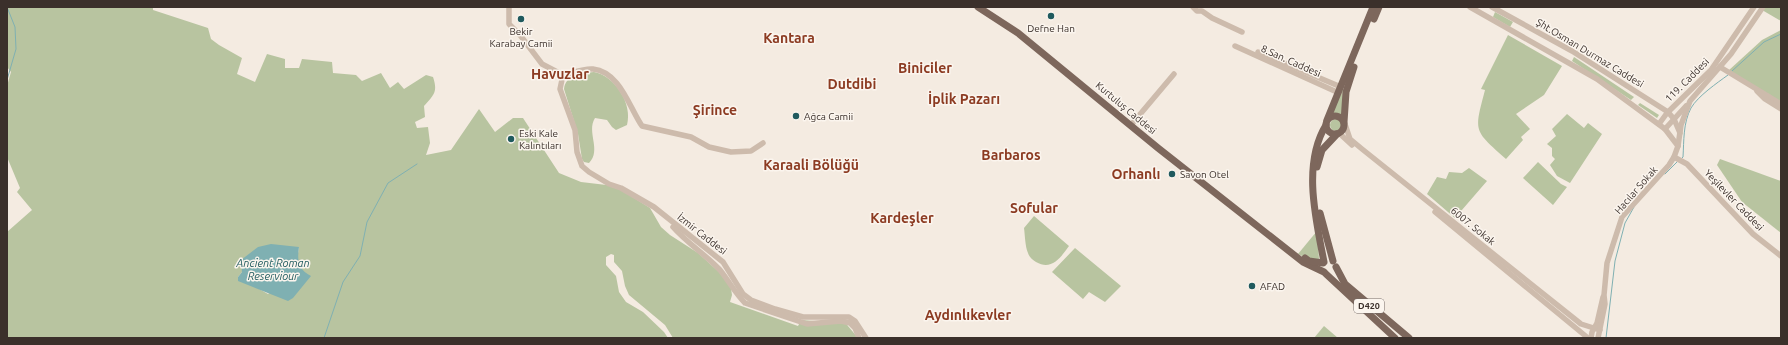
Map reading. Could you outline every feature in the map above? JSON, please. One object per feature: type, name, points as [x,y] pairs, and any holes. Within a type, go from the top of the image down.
[{"type":"main road","name":"Kurtuluş Caddesi","points":[[978,7],[1018,33],[1158,148],[1258,227]]},
{"type":"main road","points":[[1325,273],[1322,268],[1323,263],[1318,227],[1313,165],[1316,148],[1373,7]]},
{"type":"main road","points":[[1258,227],[1303,262],[1325,273],[1333,273],[1335,264],[1321,215],[1316,173],[1322,150],[1343,129],[1346,92],[1354,67],[1379,7]]},
{"type":"main road","points":[[1327,123],[1332,116],[1338,116],[1344,123]]},
{"type":"main road","points":[[1327,123],[1330,132],[1338,133]]},
{"type":"main road","points":[[1258,227],[1309,261],[1323,263],[1329,260],[1335,264]]},
{"type":"main road","name":"D420","points":[[1335,264],[1345,284],[1409,338]]},
{"type":"main road","name":"D420","points":[[1325,273],[1395,338]]},
{"type":"street","points":[[1193,7],[1197,11],[1202,10],[1212,18],[1242,32]]},
{"type":"street","name":"Şht.Osman Durmaz Caddesi","points":[[1470,7],[1597,79],[1665,129]]},
{"type":"street","name":"Şht.Osman Durmaz Caddesi","points":[[1492,7],[1572,51],[1668,112],[1674,119]]},
{"type":"street","name":"119. Caddesi","points":[[1659,124],[1668,112],[1711,70],[1754,7]]},
{"type":"street","name":"119. Caddesi","points":[[1665,129],[1720,68],[1763,7]]},
{"type":"street","points":[[509,10],[510,25],[520,35],[542,64],[563,75],[585,69],[594,69],[610,76],[624,93],[642,126],[690,137],[709,147],[731,152],[750,151],[763,143]]},
{"type":"street","name":"8.San. Caddesi","points":[[1235,46],[1340,90]]},
{"type":"street","name":"8.San. Caddesi","points":[[1258,52],[1340,90]]},
{"type":"street","points":[[1720,68],[1781,104]]},
{"type":"street","points":[[1131,125],[1174,74]]},
{"type":"street","name":"İzmir Caddesi","points":[[563,75],[560,90],[575,130],[577,152],[582,166],[589,172],[609,184],[621,188],[663,215],[723,262],[746,298],[769,308],[804,317],[849,318],[856,321],[866,338]]},
{"type":"street","points":[[1751,86],[1765,99],[1781,109]]},
{"type":"street","name":"119. Caddesi","points":[[1680,134],[1686,110],[1690,102]]},
{"type":"street","points":[[1674,119],[1680,134]]},
{"type":"street","name":"6007. Sokak","points":[[1344,123],[1346,134],[1362,149],[1581,324],[1597,330]]},
{"type":"street","points":[[1665,129],[1678,146]]},
{"type":"street","name":"6007. Sokak","points":[[1338,133],[1590,338]]},
{"type":"street","name":"Hacılar Sokak","points":[[1590,338],[1597,330],[1605,304],[1604,295],[1607,263],[1622,217],[1678,159],[1680,134]]},
{"type":"street","name":"Yeşilevler Caddesi","points":[[1678,159],[1753,234],[1781,256]]},
{"type":"street","name":"İzmir Caddesi","points":[[663,215],[683,238],[720,271],[737,295],[745,303],[807,324],[841,321],[850,323],[855,328],[859,338]]},
{"type":"street","name":"Hacılar Sokak","points":[[1597,330],[1598,338]]},
{"type":"green space","points":[[7,7],[153,7],[153,10],[208,28],[211,39],[242,58],[237,74],[255,82],[267,54],[285,59],[285,68],[299,68],[302,59],[332,62],[333,73],[356,75],[362,81],[381,73],[390,88],[398,82],[404,89],[426,75],[433,77],[435,90],[433,96],[424,106],[425,117],[415,122],[417,128],[428,127],[430,143],[426,155],[451,150],[479,109],[495,132],[513,118],[523,118],[559,173],[581,182],[615,186],[650,208],[661,227],[670,235],[698,253],[730,282],[732,295],[730,302],[798,326],[801,320],[827,322],[843,320],[858,338],[673,338],[665,325],[629,295],[625,286],[622,271],[614,262],[614,255],[611,254],[606,257],[606,265],[616,276],[619,292],[626,302],[643,312],[664,332],[668,338],[7,338],[7,232],[32,210],[17,192],[20,188],[7,157],[7,86],[11,72],[7,67]],"holes":[[[299,247],[297,260],[303,272],[268,294],[238,277],[242,272]]]},
{"type":"green space","points":[[1764,7],[1781,7],[1781,21],[1762,10]]},
{"type":"green space","points":[[1495,12],[1513,22],[1510,27],[1493,17]]},
{"type":"green space","points":[[1781,30],[1781,103],[1728,71],[1762,40]]},
{"type":"green space","points":[[1508,35],[1562,66],[1544,95],[1516,114],[1530,129],[1521,137],[1523,140],[1506,159],[1487,142],[1479,129],[1478,123],[1485,90],[1481,89]]},
{"type":"green space","points":[[1574,57],[1634,97],[1631,100],[1572,61]]},
{"type":"green space","points":[[594,72],[609,79],[621,92],[625,100],[628,117],[627,125],[616,130],[607,120],[595,118],[592,129],[594,152],[593,158],[589,163],[584,162],[582,159],[578,134],[564,89],[565,84],[571,77],[579,74]]},
{"type":"green space","points":[[1343,84],[1342,115],[1331,115]]},
{"type":"green space","points":[[1640,103],[1659,115],[1657,118],[1638,105]]},
{"type":"green space","points":[[1567,114],[1584,128],[1588,123],[1602,134],[1570,183],[1557,176],[1550,165],[1555,159],[1552,156],[1552,148],[1547,144],[1556,136],[1552,129]]},
{"type":"green space","points":[[1334,119],[1338,119],[1342,125],[1338,131],[1334,131],[1330,127],[1330,123]]},
{"type":"green space","points":[[1720,159],[1781,181],[1781,233],[1742,202],[1717,165]]},
{"type":"green space","points":[[1538,162],[1561,184],[1567,187],[1553,205],[1523,178]]},
{"type":"green space","points":[[1469,168],[1487,181],[1455,218],[1427,194],[1437,177],[1446,179],[1449,172],[1462,173]]},
{"type":"green space","points":[[1034,216],[1069,246],[1056,262],[1047,265],[1036,262],[1030,257],[1027,250],[1024,228]]},
{"type":"green space","points":[[1317,231],[1319,259],[1308,259],[1298,254]]},
{"type":"green space","points":[[1075,248],[1121,286],[1105,302],[1089,292],[1083,299],[1052,272]]},
{"type":"green space","points":[[1324,326],[1338,338],[1314,338]]},
{"type":"water","name":"Ancient Roman Reserviour","points":[[271,244],[299,247],[299,264],[303,270],[311,276],[293,298],[288,301],[238,281],[238,277],[242,272],[241,260],[258,247]]},
{"type":"waterway","points":[[7,7],[15,27],[16,49],[7,80]]},
{"type":"waterway","points":[[1732,71],[1764,42],[1781,34]]},
{"type":"waterway","points":[[1681,159],[1683,157],[1685,126],[1691,108],[1703,94],[1728,75]]},
{"type":"waterway","points":[[1665,174],[1678,161]]},
{"type":"waterway","points":[[324,338],[343,282],[360,256],[367,222],[388,183],[417,164]]},
{"type":"waterway","points":[[1606,338],[1615,261],[1625,223],[1634,207]]},
{"type":"place","name":"Defne Han","points":[[1051,16]]},
{"type":"place","name":"Bekir Karabay Camii","points":[[521,19]]},
{"type":"place","name":"Ağca Camii","points":[[796,116]]},
{"type":"place","name":"Eski Kale Kalıntıları","points":[[511,139]]},
{"type":"place","name":"Savon Otel","points":[[1172,174]]},
{"type":"place","name":"AFAD","points":[[1252,286]]},
{"type":"district","name":"Kantara","points":[[789,38]]},
{"type":"district","name":"Biniciler","points":[[925,68]]},
{"type":"district","name":"Havuzlar","points":[[560,74]]},
{"type":"district","name":"Dutdibi","points":[[852,84]]},
{"type":"district","name":"İplik Pazarı","points":[[964,99]]},
{"type":"district","name":"Şirince","points":[[715,110]]},
{"type":"district","name":"Barbaros","points":[[1011,155]]},
{"type":"district","name":"Karaali Bölüğü","points":[[811,165]]},
{"type":"district","name":"Orhanlı","points":[[1136,174]]},
{"type":"district","name":"Sofular","points":[[1034,208]]},
{"type":"district","name":"Kardeşler","points":[[902,218]]},
{"type":"district","name":"Aydınlıkevler","points":[[968,315]]}]
